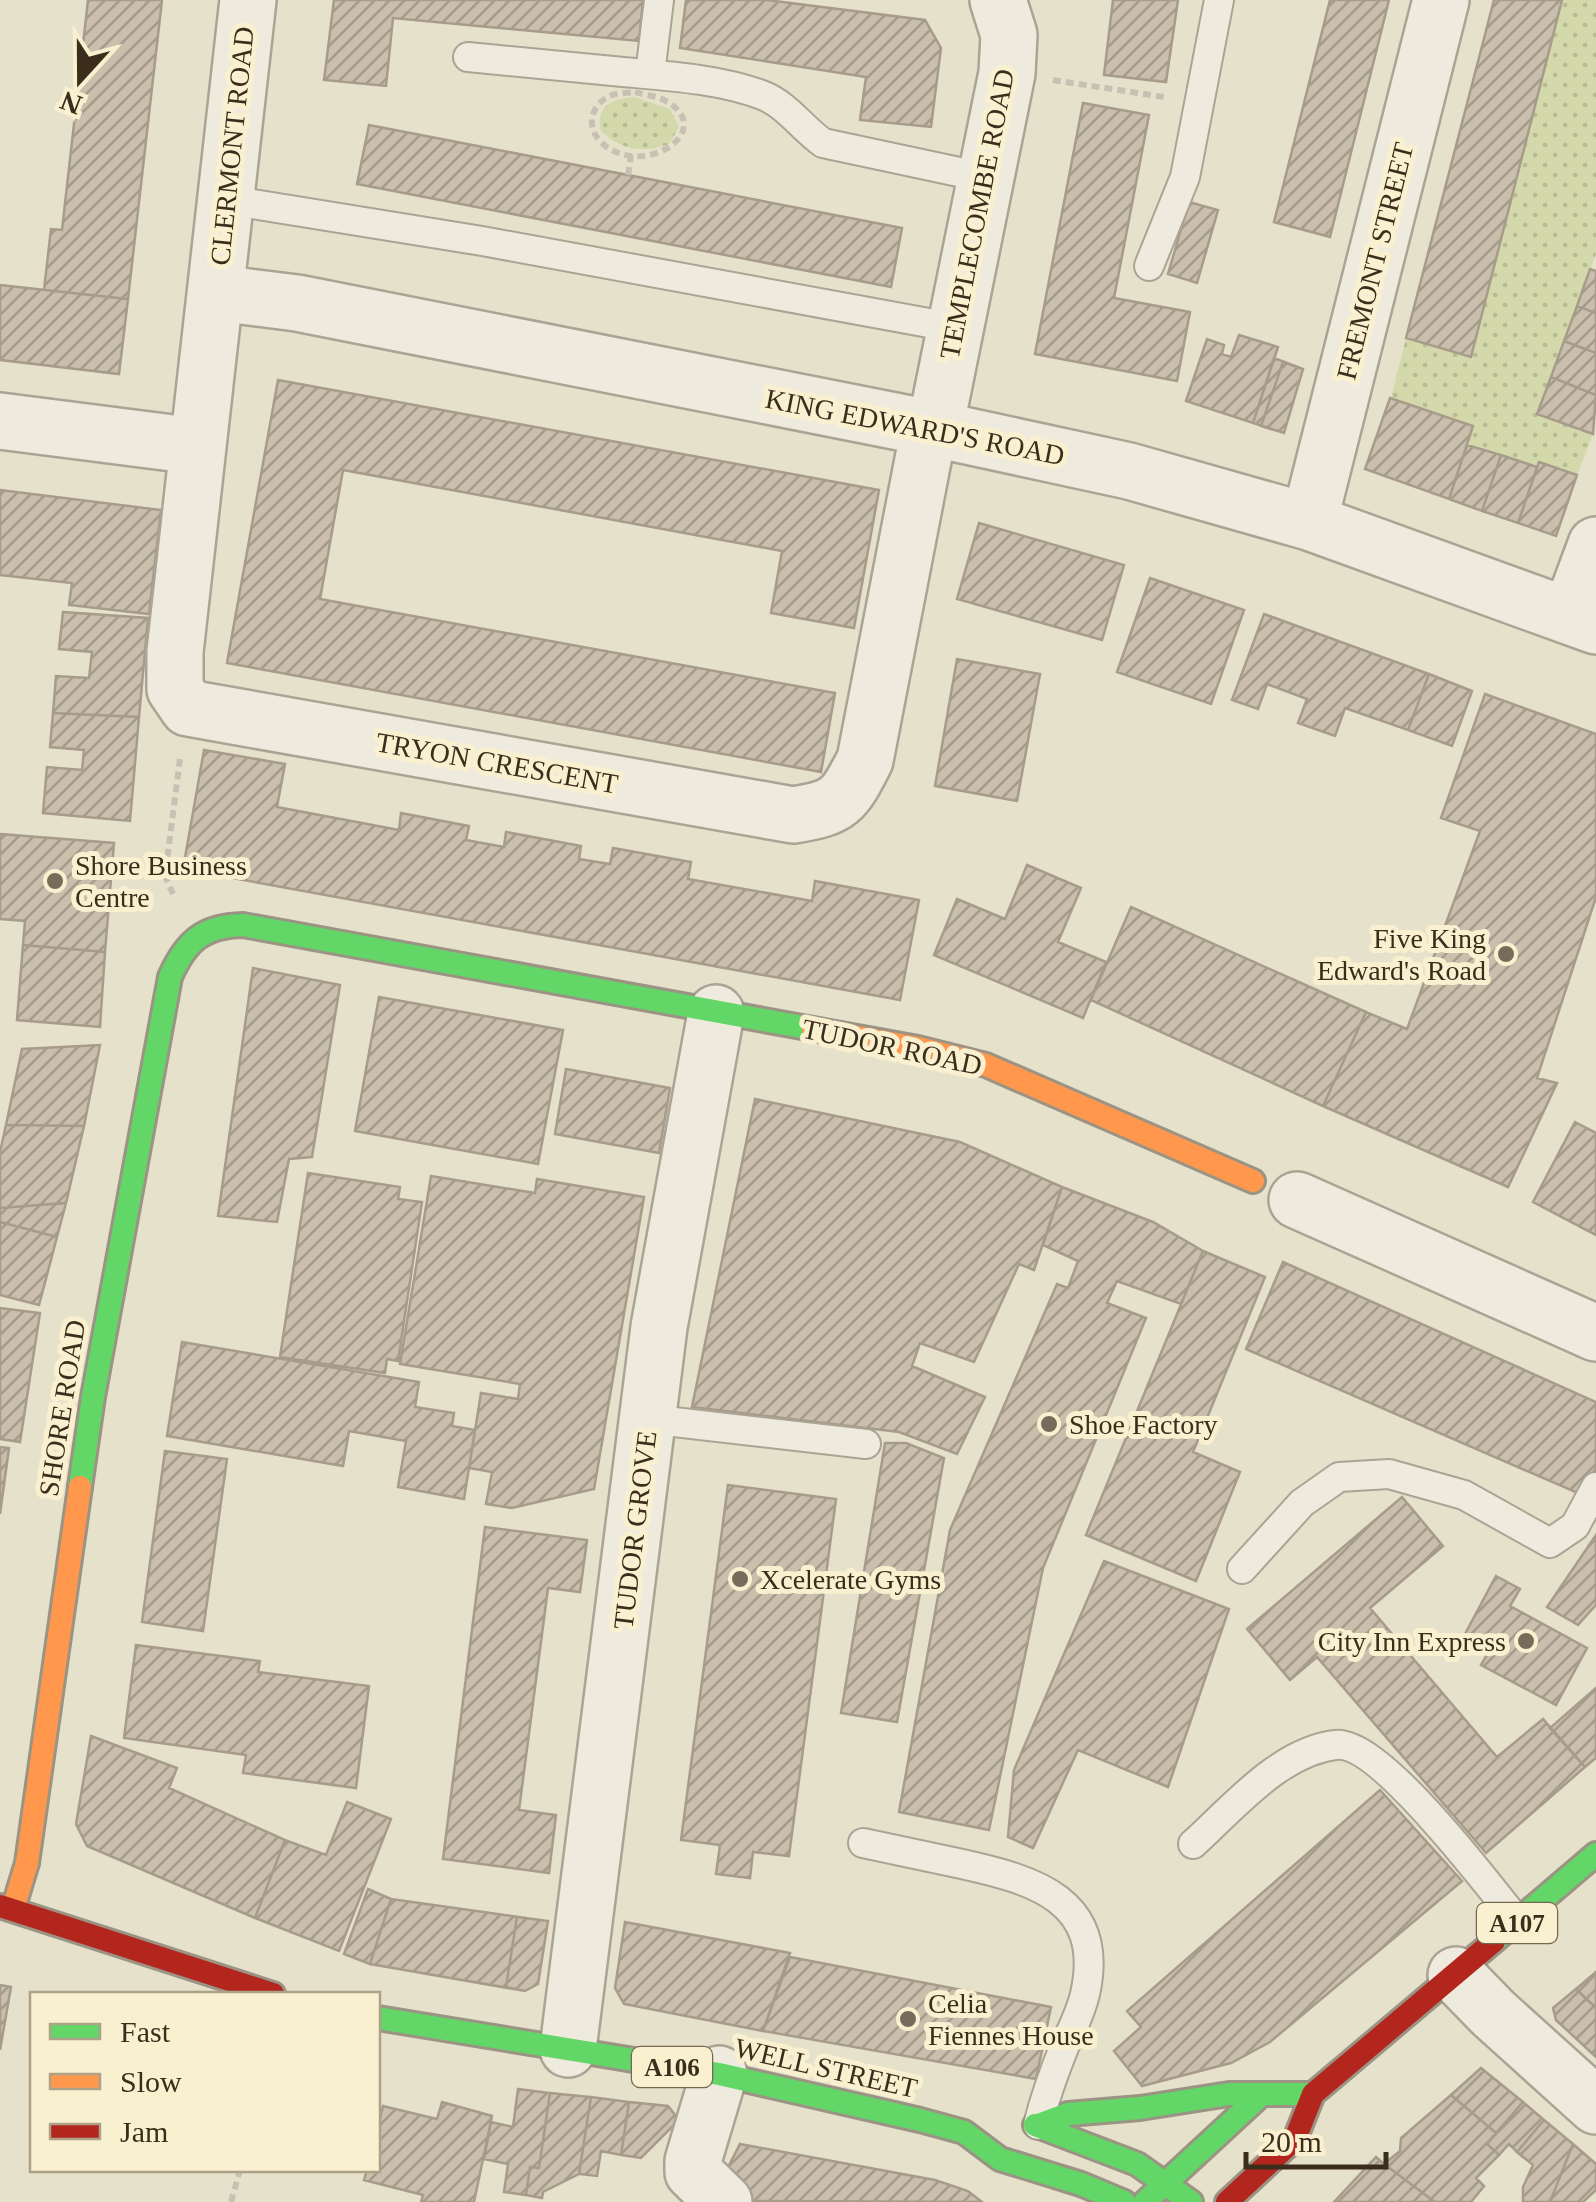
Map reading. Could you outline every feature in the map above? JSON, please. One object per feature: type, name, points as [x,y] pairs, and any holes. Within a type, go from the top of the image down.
[{"type":"main road","name":"TUDOR ROAD","points":[[203,929],[243,925],[918,1048],[986,1065],[1275,1191]]},
{"type":"main road","name":"SHORE ROAD","points":[[6,1908],[26,1862],[93,1397],[170,977],[178,958],[203,929]]},
{"type":"main road","name":"A107","points":[[1227,2202],[1295,2139],[1313,2094],[1596,1854]]},
{"type":"main road","points":[[6,1908],[267,1992]]},
{"type":"main road","name":"WELL STREET","points":[[380,2018],[719,2074],[964,2132],[1068,2114],[1230,2094],[1313,2094]]},
{"type":"main road","points":[[1145,2202],[1262,2094]]},
{"type":"main road","points":[[1014,2124],[1140,2164],[1168,2181],[1191,2202]]},
{"type":"main road","name":"WELL STREET","points":[[964,2132],[1000,2159],[1124,2202]]},
{"type":"main road","points":[[1018,2165],[1033,2192]]},
{"type":"street","name":"CLERMONT ROAD","points":[[216,293],[248,0]]},
{"type":"street","name":"TEMPLECOMBE ROAD","points":[[932,429],[1007,73],[1009,35],[998,0]]},
{"type":"street","name":"FREMONT STREET","points":[[1309,522],[1442,0]]},
{"type":"street","name":"KING EDWARD'S ROAD","points":[[216,293],[297,303],[1129,472],[1309,522],[1583,620]]},
{"type":"street","name":"TRYON CRESCENT","points":[[216,293],[196,446],[174,678],[179,698],[188,708],[793,816],[826,810],[849,791],[866,760],[932,429]]},
{"type":"street","points":[[0,421],[196,446]]},
{"type":"street","points":[[1583,620],[1596,545]]},
{"type":"street","name":"TUDOR GROVE","points":[[568,2050],[660,1326],[716,1013]]},
{"type":"street","name":"TUDOR ROAD","points":[[1275,1191],[1596,1333]]},
{"type":"street","points":[[1456,1975],[1493,2014],[1596,2106]]},
{"type":"street","points":[[719,2074],[693,2172],[724,2202]]},
{"type":"lane","points":[[650,74],[658,0]]},
{"type":"lane","points":[[1149,266],[1184,178],[1220,0]]},
{"type":"lane","points":[[468,57],[650,74],[762,95],[786,109],[823,142],[987,178]]},
{"type":"lane","points":[[228,200],[482,241],[956,328]]},
{"type":"lane","points":[[648,1420],[866,1444]]},
{"type":"lane","points":[[1242,1569],[1302,1503],[1339,1476],[1389,1474],[1464,1495],[1550,1543],[1575,1526],[1596,1486]]},
{"type":"lane","points":[[1193,1844],[1283,1767],[1322,1749],[1344,1745],[1366,1754],[1412,1796],[1518,1922]]},
{"type":"lane","points":[[864,1842],[1015,1876],[1053,1893],[1077,1918],[1085,1938],[1085,1994],[1047,2090],[1014,2124]]},
{"type":"path","points":[[1007,73],[1200,103]]},
{"type":"path","points":[[636,92],[664,100],[680,116],[673,147],[664,152],[631,155],[602,144],[594,133],[592,118],[598,105],[609,96],[636,92]]},
{"type":"path","points":[[628,175],[631,155]]},
{"type":"path","points":[[183,742],[165,876],[178,904],[203,929]]},
{"type":"path","points":[[231,2202],[239,2172]]},
{"type":"green space","points":[[1562,0],[1596,0],[1596,254],[1537,413],[1593,434],[1577,475],[1467,445],[1472,426],[1391,398],[1406,338],[1471,357]]},
{"type":"green space","points":[[635,97],[670,109],[679,127],[669,144],[633,148],[601,131],[603,109]]},
{"type":"building","points":[[88,0],[162,0],[128,299],[44,290],[51,229],[62,230]]},
{"type":"building","points":[[334,0],[643,0],[639,41],[393,18],[386,86],[324,80]]},
{"type":"building","points":[[686,0],[767,0],[925,20],[941,48],[931,127],[860,120],[866,77],[680,48]]},
{"type":"building","points":[[1113,0],[1178,0],[1166,82],[1104,75]]},
{"type":"building","points":[[1330,0],[1389,0],[1330,237],[1274,222]]},
{"type":"building","points":[[1494,0],[1562,0],[1471,357],[1406,338]]},
{"type":"building","points":[[1083,103],[1149,115],[1114,298],[1190,312],[1177,381],[1035,354]]},
{"type":"building","points":[[369,125],[902,228],[891,287],[357,184]]},
{"type":"building","points":[[1189,202],[1218,210],[1197,283],[1168,274]]},
{"type":"building","points":[[1590,269],[1596,271],[1596,313],[1577,306]]},
{"type":"building","points":[[0,285],[128,299],[119,374],[0,360]]},
{"type":"building","points":[[1577,306],[1596,313],[1596,353],[1564,341]]},
{"type":"building","points":[[1239,335],[1278,347],[1253,423],[1186,401],[1207,339],[1224,345],[1222,354],[1231,357]]},
{"type":"building","points":[[1564,341],[1596,353],[1596,395],[1551,377]]},
{"type":"building","points":[[1274,358],[1303,369],[1284,433],[1253,423]]},
{"type":"building","points":[[1283,362],[1303,369],[1284,433],[1261,426]]},
{"type":"building","points":[[1551,377],[1596,395],[1593,434],[1537,414]]},
{"type":"building","points":[[278,380],[879,490],[854,628],[771,613],[782,551],[343,470],[320,599],[835,693],[821,772],[227,663]]},
{"type":"building","points":[[1390,398],[1473,426],[1449,499],[1365,469]]},
{"type":"building","points":[[1467,445],[1501,455],[1482,511],[1449,499]]},
{"type":"building","points":[[1501,455],[1537,467],[1518,523],[1482,511]]},
{"type":"building","points":[[1539,462],[1577,475],[1556,536],[1518,523]]},
{"type":"building","points":[[0,490],[161,510],[149,614],[69,605],[72,583],[0,575]]},
{"type":"building","points":[[979,523],[1124,565],[1102,640],[957,599]]},
{"type":"building","points":[[1150,578],[1244,610],[1211,704],[1117,672]]},
{"type":"building","points":[[63,612],[148,618],[139,717],[53,713],[56,676],[89,678],[92,652],[59,649]]},
{"type":"building","points":[[1264,614],[1429,674],[1408,730],[1345,708],[1335,736],[1298,723],[1307,699],[1267,684],[1258,709],[1232,700]]},
{"type":"building","points":[[957,659],[1040,674],[1017,801],[935,786]]},
{"type":"building","points":[[1429,674],[1472,691],[1452,746],[1408,730]]},
{"type":"building","name":"Five King Edward's Road","points":[[1485,694],[1596,734],[1596,897],[1537,1078],[1557,1083],[1508,1187],[1323,1106],[1366,1012],[1407,1029],[1480,831],[1441,818]]},
{"type":"building","points":[[53,713],[139,717],[130,821],[43,813],[47,767],[82,770],[84,750],[50,747]]},
{"type":"building","points":[[204,750],[285,764],[277,807],[399,830],[401,813],[469,826],[466,840],[504,847],[506,832],[581,846],[579,859],[610,864],[613,848],[691,862],[688,879],[812,901],[815,881],[919,900],[900,1000],[183,869]]},
{"type":"building","name":"Shore Business Centre","points":[[0,834],[114,843],[105,952],[23,945],[25,921],[0,919]]},
{"type":"building","points":[[1027,865],[1081,888],[1058,942],[1106,962],[1083,1018],[934,955],[957,899],[1005,919]]},
{"type":"building","points":[[1131,907],[1366,1012],[1323,1106],[1091,1000]]},
{"type":"building","points":[[23,945],[105,952],[100,1027],[17,1020]]},
{"type":"building","points":[[253,968],[340,985],[312,1157],[289,1159],[277,1222],[218,1216]]},
{"type":"building","points":[[379,997],[563,1030],[538,1164],[355,1131]]},
{"type":"building","points":[[100,1045],[84,1126],[6,1125],[22,1049]]},
{"type":"building","points":[[566,1069],[670,1088],[659,1153],[555,1134]]},
{"type":"building","points":[[755,1099],[960,1142],[1062,1187],[1034,1270],[1019,1264],[974,1362],[920,1343],[912,1366],[985,1397],[957,1454],[899,1432],[692,1407]]},
{"type":"building","points":[[1575,1122],[1596,1133],[1596,1235],[1533,1202]]},
{"type":"building","points":[[6,1125],[84,1126],[66,1203],[0,1208],[0,1152]]},
{"type":"building","points":[[308,1173],[400,1187],[398,1199],[422,1202],[398,1361],[387,1359],[385,1373],[280,1357]]},
{"type":"building","points":[[431,1176],[535,1193],[537,1179],[644,1197],[594,1489],[512,1508],[486,1504],[492,1472],[469,1468],[481,1393],[518,1399],[520,1384],[400,1364]]},
{"type":"building","name":"Shoe Factory","points":[[1062,1187],[1153,1222],[1203,1251],[1181,1304],[1117,1281],[1107,1303],[1146,1318],[1043,1568],[989,1830],[899,1812],[950,1530],[1057,1284],[1068,1288],[1078,1261],[1043,1245]]},
{"type":"building","points":[[66,1203],[57,1237],[0,1222],[0,1208]]},
{"type":"building","points":[[0,1222],[57,1237],[39,1305],[0,1295]]},
{"type":"building","points":[[1203,1251],[1265,1277],[1193,1452],[1240,1472],[1196,1581],[1086,1535]]},
{"type":"building","points":[[1283,1262],[1596,1402],[1596,1468],[1580,1494],[1246,1349]]},
{"type":"building","points":[[0,1308],[40,1313],[20,1442],[0,1439]]},
{"type":"building","points":[[182,1342],[419,1382],[415,1407],[454,1413],[452,1426],[475,1430],[464,1499],[398,1487],[406,1441],[349,1431],[343,1466],[167,1436]]},
{"type":"building","points":[[885,1443],[906,1443],[944,1458],[897,1722],[841,1713]]},
{"type":"building","points":[[0,1447],[9,1448],[0,1514]]},
{"type":"building","points":[[165,1451],[227,1459],[203,1631],[142,1622]]},
{"type":"building","points":[[728,1485],[836,1499],[789,1856],[753,1852],[750,1878],[716,1874],[720,1845],[681,1840]]},
{"type":"building","points":[[1402,1497],[1443,1546],[1370,1608],[1497,1757],[1543,1719],[1585,1767],[1486,1853],[1317,1657],[1290,1680],[1247,1629]]},
{"type":"building","points":[[485,1527],[587,1540],[580,1592],[548,1588],[519,1810],[556,1815],[549,1873],[443,1859]]},
{"type":"building","points":[[1596,1535],[1596,1605],[1578,1625],[1547,1607]]},
{"type":"building","points":[[1104,1561],[1229,1609],[1168,1787],[1078,1750],[1033,1848],[1008,1837],[1014,1770]]},
{"type":"building","name":"City Inn Express","points":[[1496,1576],[1520,1589],[1510,1606],[1587,1648],[1556,1705],[1481,1665],[1491,1648],[1465,1634]]},
{"type":"building","points":[[136,1645],[260,1661],[258,1672],[369,1686],[356,1788],[243,1773],[246,1755],[124,1738]]},
{"type":"building","points":[[1596,1688],[1596,1758],[1585,1767],[1550,1728]]},
{"type":"building","points":[[91,1736],[177,1768],[169,1788],[285,1840],[255,1918],[87,1846],[76,1824]]},
{"type":"building","points":[[1380,1790],[1462,1881],[1270,2042],[1231,2063],[1142,2086],[1114,2051],[1141,2027],[1127,2011]]},
{"type":"building","points":[[347,1802],[391,1819],[339,1951],[255,1918],[285,1840],[326,1855]]},
{"type":"building","points":[[368,1889],[391,1899],[370,1964],[344,1954]]},
{"type":"building","points":[[391,1899],[548,1921],[538,1984],[525,1991],[370,1964]]},
{"type":"building","points":[[517,1917],[548,1921],[538,1984],[525,1991],[506,1987]]},
{"type":"building","points":[[625,1922],[790,1953],[763,2031],[624,2004],[615,1988]]},
{"type":"building","name":"Celia Fiennes House","points":[[790,1957],[1051,2007],[1036,2079],[763,2031]]},
{"type":"building","points":[[1596,1972],[1596,2008],[1576,1989]]},
{"type":"building","points":[[0,1985],[11,1987],[0,2050]]},
{"type":"building","points":[[1576,1989],[1596,2008],[1596,2057],[1556,2020],[1553,2008]]},
{"type":"building","points":[[1481,2068],[1523,2102],[1496,2133],[1451,2095]]},
{"type":"building","points":[[518,2089],[550,2093],[539,2168],[530,2167],[526,2195],[504,2192],[508,2164],[484,2159],[491,2122],[513,2127]]},
{"type":"building","points":[[550,2093],[591,2097],[579,2174],[543,2192],[542,2198],[526,2195],[530,2167],[539,2168]]},
{"type":"building","points":[[1451,2095],[1496,2133],[1487,2144],[1499,2155],[1476,2178],[1484,2186],[1471,2202],[1435,2202],[1384,2164],[1400,2151],[1401,2138]]},
{"type":"building","points":[[591,2097],[629,2102],[621,2155],[601,2151],[597,2176],[579,2174]]},
{"type":"building","points":[[442,2102],[492,2116],[474,2202],[421,2202],[423,2195],[364,2180],[366,2172],[380,2172],[383,2106],[437,2119]]},
{"type":"building","points":[[629,2102],[668,2106],[679,2120],[641,2158],[621,2155]]},
{"type":"building","points":[[1523,2102],[1544,2120],[1517,2152],[1509,2144],[1499,2155],[1487,2144]]},
{"type":"building","points":[[1544,2120],[1573,2144],[1550,2202],[1523,2202],[1523,2187],[1533,2165],[1517,2152]]},
{"type":"building","points":[[740,2144],[935,2180],[968,2191],[982,2202],[750,2201],[723,2177]]},
{"type":"building","points":[[1573,2144],[1596,2164],[1596,2190],[1583,2202],[1550,2202]]},
{"type":"building","points":[[1376,2157],[1384,2164],[1435,2202],[1334,2202]]},
{"type":"traffic: fast","points":[[80,1487],[170,977],[190,945],[207,932],[243,925],[813,1029]]},
{"type":"traffic: fast","points":[[1494,1941],[1596,1854]]},
{"type":"traffic: fast","points":[[380,2018],[719,2074],[920,2120],[964,2132],[1000,2159],[1124,2202]]},
{"type":"traffic: fast","points":[[1038,2125],[1068,2114],[1229,2094],[1313,2094]]},
{"type":"traffic: fast","points":[[1145,2202],[1262,2094]]},
{"type":"traffic: fast","points":[[1035,2125],[1137,2164],[1191,2202]]},
{"type":"traffic: slow","points":[[813,1029],[986,1065],[1253,1181]]},
{"type":"traffic: slow","points":[[13,1909],[27,1863],[80,1487]]},
{"type":"traffic: jam","points":[[0,1906],[267,1992]]},
{"type":"traffic: jam","points":[[1227,2202],[1295,2139],[1313,2094],[1494,1941]]},
{"type":"place","name":"Shore Business Centre","points":[[55,881]]},
{"type":"place","name":"Five King Edward's Road","points":[[1506,954]]},
{"type":"place","name":"Shoe Factory","points":[[1049,1424]]},
{"type":"place","name":"Xcelerate Gyms","points":[[740,1579]]},
{"type":"place","name":"City Inn Express","points":[[1526,1641]]},
{"type":"place","name":"Celia Fiennes House","points":[[908,2019]]}]
